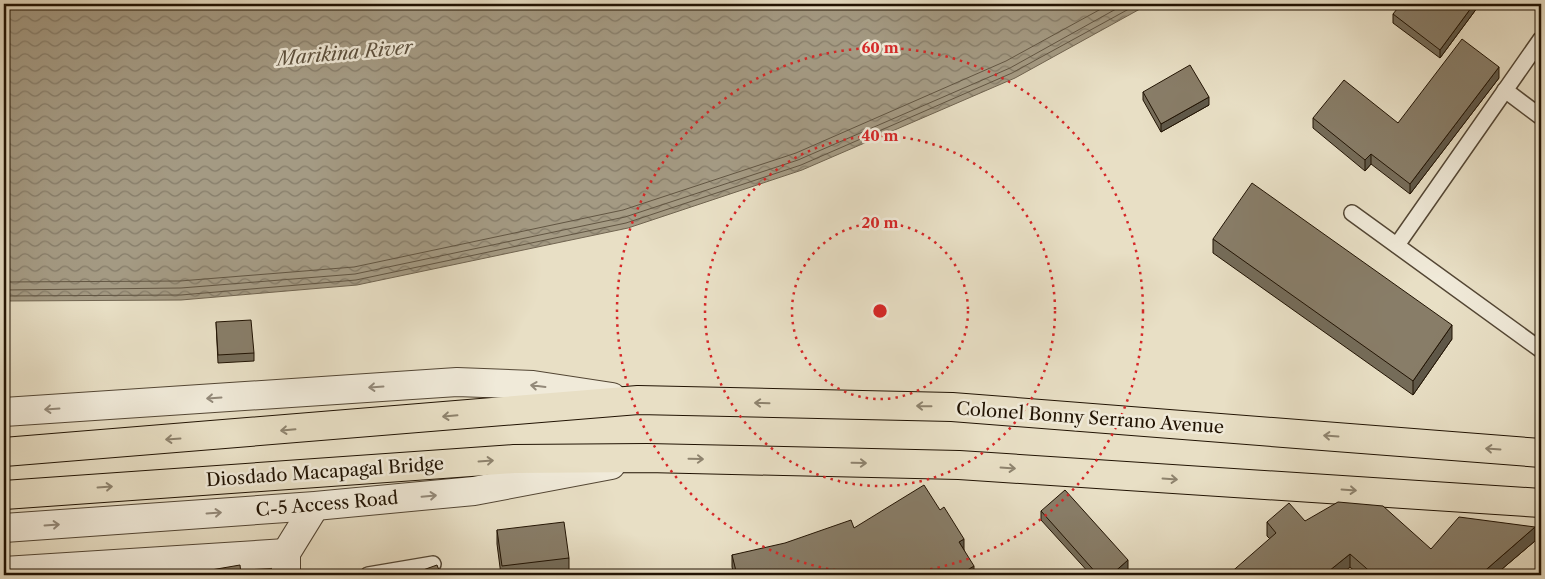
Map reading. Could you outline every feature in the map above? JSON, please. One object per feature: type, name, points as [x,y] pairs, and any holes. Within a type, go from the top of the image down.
[{"type":"main road","points":[[4,452],[222,436],[638,400]]},
{"type":"main road","name":"Colonel Bonny Serrano Avenue","points":[[638,400],[952,407],[1541,453]]},
{"type":"main road","points":[[647,458],[959,465],[1541,503]]},
{"type":"main road","name":"Diosdado Macapagal Bridge","points":[[4,495],[514,459],[647,458]]},
{"type":"street","points":[[4,412],[457,382],[533,386],[638,400]]},
{"type":"street","name":"C-5 Access Road","points":[[4,528],[315,506],[474,491],[647,458]]},
{"type":"street","points":[[4,572],[286,564],[315,506]]},
{"type":"lane","points":[[1397,245],[1541,39]]},
{"type":"lane","points":[[1506,90],[1541,117]]},
{"type":"lane","points":[[1352,212],[1541,350]]},
{"type":"lane","points":[[368,575],[432,564]]},
{"type":"water","name":"Marikina River","points":[[4,4],[1149,4],[1015,78],[802,170],[628,228],[357,285],[181,300],[4,301]]},
{"type":"building","points":[[1401,4],[1474,4],[1440,50],[1393,14]]},
{"type":"building","points":[[1462,39],[1499,67],[1410,184],[1371,154],[1365,160],[1313,118],[1344,80],[1398,123]]},
{"type":"building","points":[[1190,65],[1209,97],[1161,124],[1143,92]]},
{"type":"building","points":[[1252,183],[1452,325],[1413,381],[1213,239]]},
{"type":"building","points":[[251,320],[254,353],[218,355],[216,322]]},
{"type":"building","points":[[924,485],[940,510],[944,507],[964,539],[959,542],[974,566],[959,575],[737,575],[732,555],[785,543],[851,520],[854,528]]},
{"type":"building","points":[[1065,490],[1128,560],[1111,575],[1098,575],[1041,511]]},
{"type":"building","points":[[1338,502],[1383,506],[1431,549],[1459,517],[1535,527],[1480,575],[1374,575],[1350,554],[1324,575],[1228,575],[1276,533],[1267,522],[1289,503],[1305,521]]},
{"type":"building","points":[[564,522],[569,558],[502,566],[497,530]]},
{"type":"building","points":[[240,565],[241,574],[271,570],[272,575],[182,575]]},
{"type":"building","points":[[437,565],[441,575],[409,575]]},
{"type":"building","points":[[1202,571],[1206,575],[1197,575]]},
{"type":"building","points":[[118,573],[118,575],[76,575]]}]
